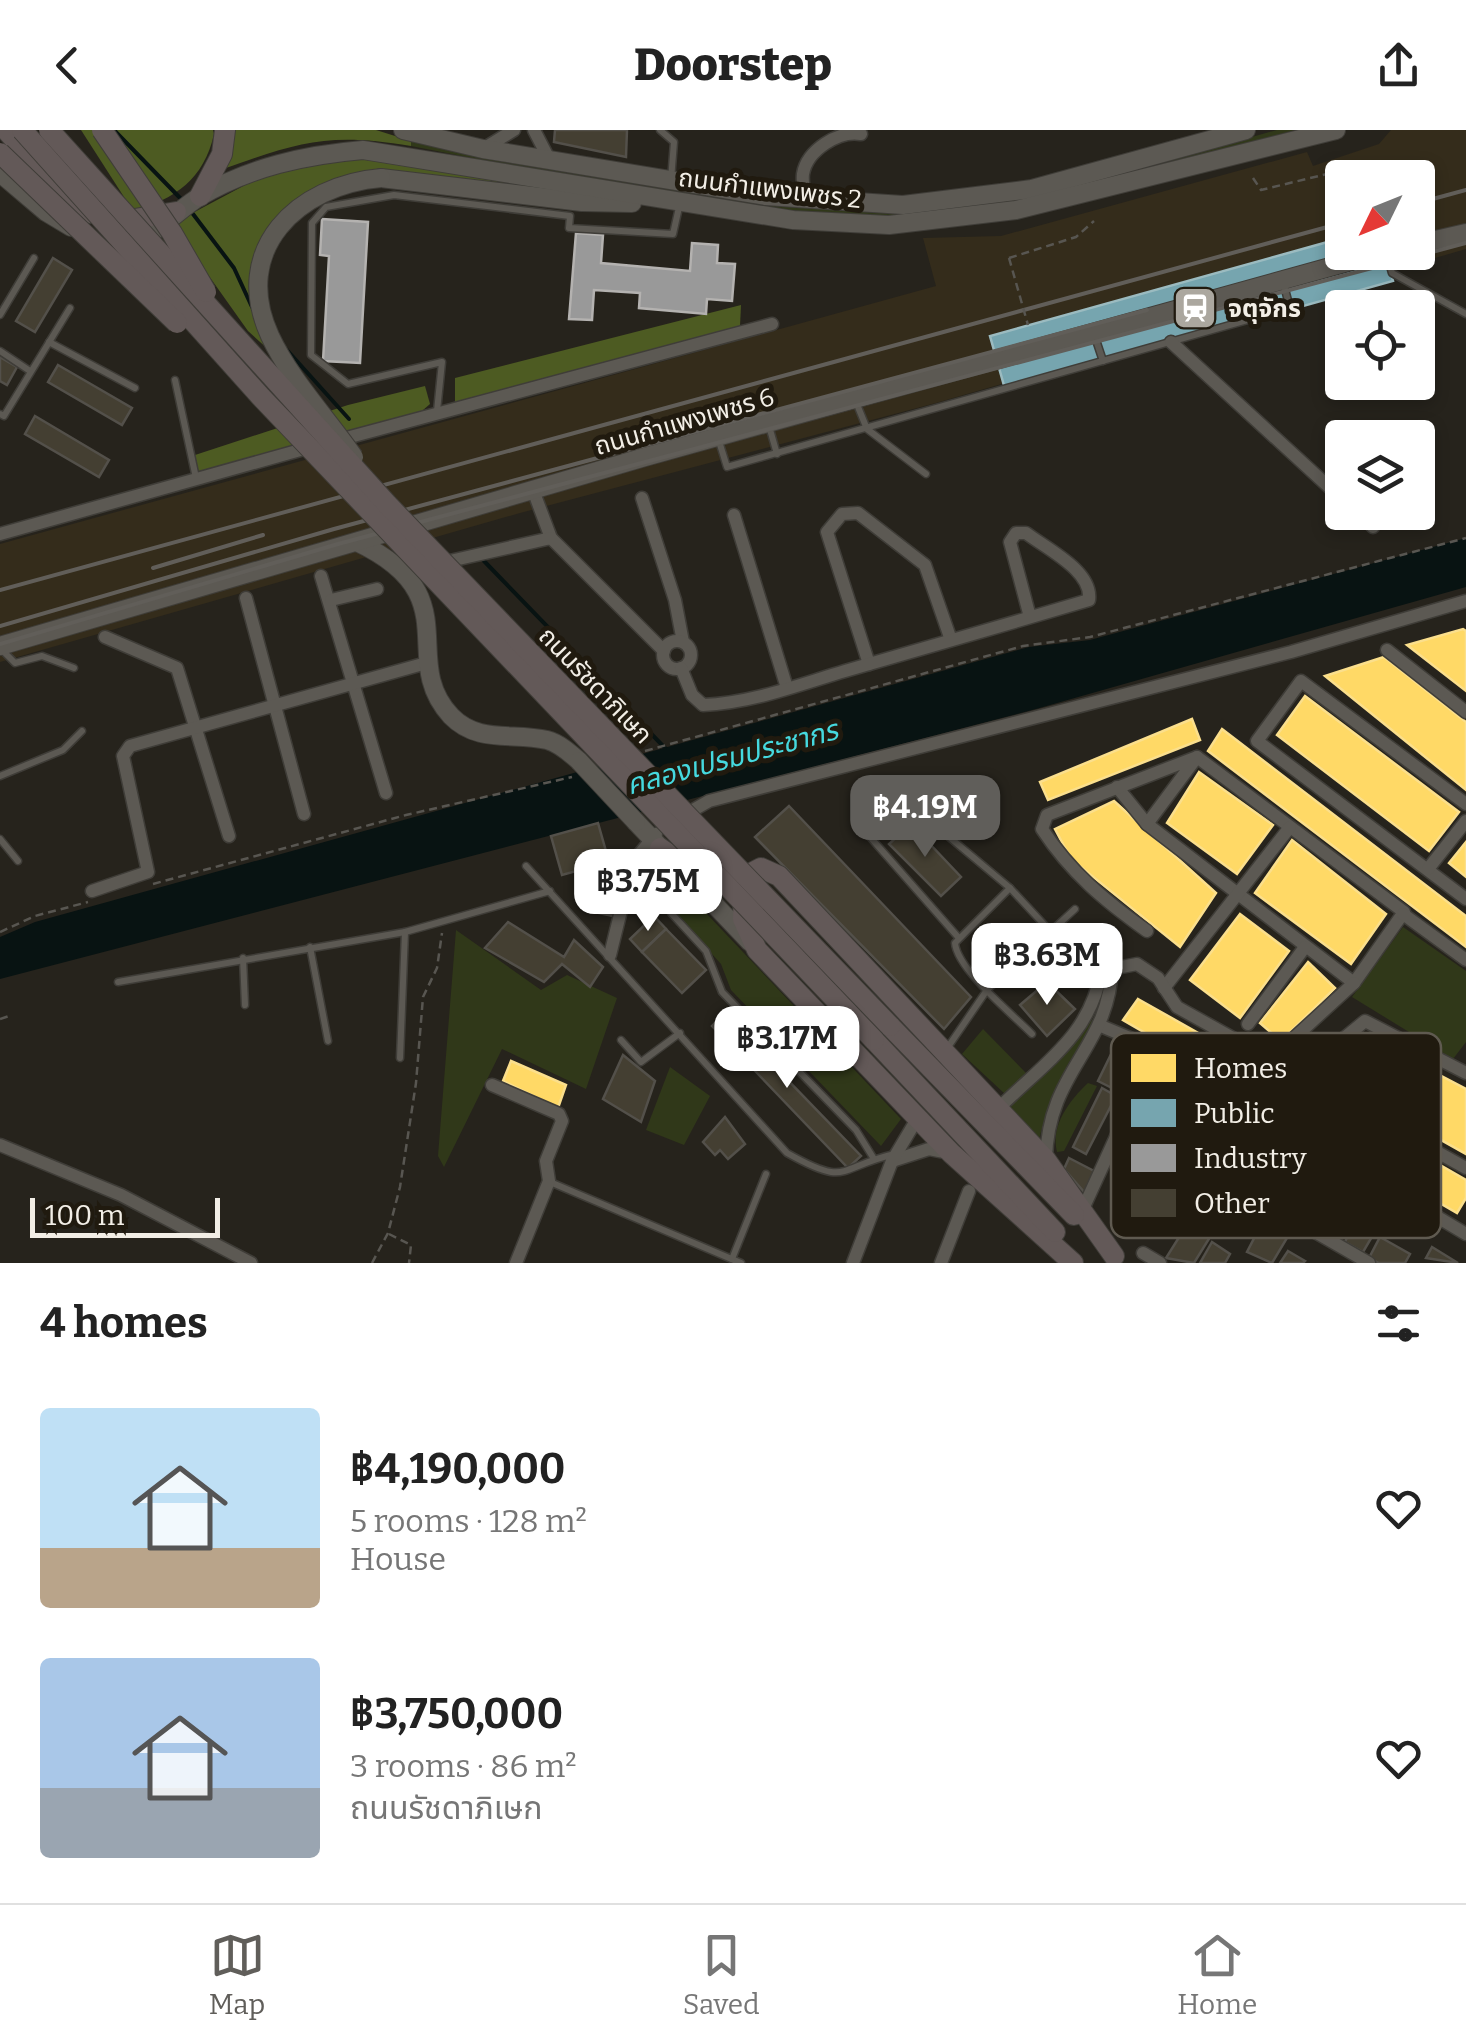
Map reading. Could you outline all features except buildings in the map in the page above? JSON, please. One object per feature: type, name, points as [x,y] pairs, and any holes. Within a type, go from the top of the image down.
[{"type":"main road","points":[[6,130],[57,188],[84,210],[122,223],[176,212]]},
{"type":"main road","name":"ถนนรัชดาภิเษก","points":[[22,130],[260,397],[882,1033],[1118,1260]]},
{"type":"main road","name":"ถนนรัชดาภิเษก","points":[[49,130],[387,504],[882,1033],[1084,1263]]},
{"type":"main road","points":[[102,130],[172,233],[226,328]]},
{"type":"main road","points":[[200,196],[222,154],[225,130]]},
{"type":"main road","name":"ถนนกำแพงเพชร 2","points":[[403,130],[484,149],[546,154],[671,182],[805,199],[904,205],[996,196],[1246,130]]},
{"type":"main road","name":"ถนนกำแพงเพชร 2","points":[[0,173],[46,212],[91,238],[138,240],[200,196],[286,161],[363,150],[420,155],[671,202],[840,224],[947,222],[1051,202],[1336,130]]},
{"type":"main road","points":[[0,152],[260,397]]},
{"type":"main road","points":[[387,504],[276,347],[260,294],[271,242],[300,204],[330,186],[381,178],[582,202],[671,202]]},
{"type":"main road","points":[[1435,240],[1466,233]]},
{"type":"main road","name":"ถนนกำแพงเพชร 6","points":[[0,646],[718,436],[1325,268]]},
{"type":"main road","points":[[357,542],[381,554],[406,574],[422,600],[438,699],[458,722],[486,736],[548,740],[580,768],[917,1119],[1073,1263]]},
{"type":"main road","points":[[656,843],[714,884],[734,882],[761,868],[770,869],[946,1050],[1046,1160],[1118,1260]]},
{"type":"main road","points":[[757,950],[741,908],[747,884],[767,875],[796,896]]},
{"type":"street","points":[[484,149],[514,130]]},
{"type":"street","points":[[534,130],[546,154]]},
{"type":"street","points":[[805,199],[803,173],[818,150],[833,136],[861,134]]},
{"type":"street","points":[[0,534],[286,452],[437,418],[772,324]]},
{"type":"street","points":[[1172,342],[1325,483]]},
{"type":"street","points":[[532,490],[550,538],[664,651],[668,664],[681,668],[692,694],[703,705],[732,704],[1089,600],[1091,589],[1084,576],[1026,533],[1016,533],[1010,542],[1030,617]]},
{"type":"street","points":[[642,498],[675,600],[683,642],[691,653],[681,668]]},
{"type":"street","points":[[869,664],[827,532],[842,514],[858,514],[925,566],[951,640]]},
{"type":"street","points":[[734,516],[786,688]]},
{"type":"street","points":[[406,574],[465,556],[550,538]]},
{"type":"street","points":[[321,576],[386,794]]},
{"type":"street","points":[[331,600],[377,589]]},
{"type":"street","points":[[246,598],[304,814]]},
{"type":"street","points":[[610,955],[632,862],[709,801],[1291,652],[1466,601]]},
{"type":"street","points":[[104,637],[177,668],[229,836]]},
{"type":"street","points":[[664,651],[669,643],[683,642]]},
{"type":"street","points":[[1387,650],[1466,712]]},
{"type":"street","points":[[91,896],[148,872],[123,756],[126,751],[196,726],[430,662]]},
{"type":"street","points":[[1466,804],[1300,681],[1257,742],[1466,899]]},
{"type":"street","points":[[1148,931],[1087,886],[1065,864],[1042,829],[1047,815],[1197,756]]},
{"type":"street","points":[[1147,824],[1197,756]]},
{"type":"street","points":[[1197,756],[1466,960]]},
{"type":"street","points":[[1118,787],[1147,824],[1354,983]]},
{"type":"street","points":[[1428,870],[1466,821]]},
{"type":"street","points":[[1164,988],[1290,827]]},
{"type":"street","points":[[1299,1033],[1354,983],[1402,914]]},
{"type":"street","points":[[1248,1024],[1306,947]]},
{"type":"street","points":[[999,1108],[1081,1028],[1096,1001],[1101,971],[1138,964],[1177,1006],[1225,1033]]},
{"type":"street","points":[[1046,1160],[1047,1129],[1057,1094],[1101,1026],[1111,996],[1112,968]]},
{"type":"street","points":[[1350,1033],[1365,1021],[1389,1033]]},
{"type":"street","points":[[1101,1026],[1118,1033]]},
{"type":"street","points":[[1461,1070],[1466,1053]]},
{"type":"street","points":[[492,1085],[561,1117],[546,1162],[549,1182],[516,1263]]},
{"type":"street","points":[[853,1263],[894,1158],[917,1119]]},
{"type":"street","points":[[0,1144],[122,1194],[251,1263]]},
{"type":"street","points":[[894,1158],[929,1149],[951,1153]]},
{"type":"street","points":[[1083,1208],[1111,1149]]},
{"type":"street","points":[[1441,1154],[1466,1168]]},
{"type":"street","points":[[942,1263],[969,1192]]},
{"type":"street","points":[[1441,1219],[1466,1234]]},
{"type":"street","points":[[1326,1238],[1369,1263]]},
{"type":"street","points":[[1144,1253],[1160,1263]]},
{"type":"lane","points":[[544,130],[546,154]]},
{"type":"lane","points":[[660,130],[674,142],[671,182]]},
{"type":"lane","points":[[437,418],[442,362],[348,384],[311,354],[312,223],[326,207],[394,196],[570,216],[568,228],[673,234],[671,202]]},
{"type":"lane","points":[[0,315],[34,258]]},
{"type":"lane","points":[[1391,270],[1466,314]]},
{"type":"lane","points":[[718,436],[728,468],[866,430],[1290,308],[1282,280]]},
{"type":"lane","points":[[0,425],[2,415],[70,308]]},
{"type":"lane","points":[[1094,332],[1103,361]]},
{"type":"lane","points":[[49,342],[135,388]]},
{"type":"lane","points":[[0,352],[30,370]]},
{"type":"lane","points":[[175,380],[196,479]]},
{"type":"lane","points":[[855,398],[866,430],[926,474]]},
{"type":"lane","points":[[767,423],[778,454]]},
{"type":"lane","points":[[0,646],[15,664],[42,656],[74,668]]},
{"type":"lane","points":[[0,776],[63,750],[82,731]]},
{"type":"lane","points":[[918,811],[1010,888],[1051,932]]},
{"type":"lane","points":[[862,829],[958,938]]},
{"type":"lane","points":[[0,839],[18,861]]},
{"type":"lane","points":[[526,866],[787,1152],[834,1174],[848,1173],[874,1159],[894,1158]]},
{"type":"lane","points":[[1010,888],[958,938],[954,948],[988,990],[1032,1034]]},
{"type":"lane","points":[[118,982],[405,932],[550,891]]},
{"type":"lane","points":[[946,1050],[988,990],[1075,909]]},
{"type":"lane","points":[[671,913],[706,951],[722,992],[856,1130],[874,1159]]},
{"type":"lane","points":[[400,1058],[405,932]]},
{"type":"lane","points":[[310,947],[328,1041]]},
{"type":"lane","points":[[243,958],[246,1005]]},
{"type":"lane","points":[[621,1040],[641,1062],[680,1033]]},
{"type":"lane","points":[[549,1182],[736,1261],[766,1174]]},
{"type":"path","points":[[1253,178],[1261,190],[1325,174]]},
{"type":"path","points":[[1028,325],[1009,258],[1076,238],[1094,220]]},
{"type":"path","points":[[640,753],[1024,646],[1090,638],[1466,538]]},
{"type":"path","points":[[146,886],[580,768]]},
{"type":"path","points":[[0,932],[91,896]]},
{"type":"path","points":[[372,1263],[388,1233],[416,1083],[423,997],[437,968],[444,921]]},
{"type":"path","points":[[0,1018],[10,1016]]},
{"type":"path","points":[[388,1233],[410,1244],[409,1263]]},
{"type":"shaded area","points":[[1391,130],[1466,130],[1466,249],[1435,258],[1435,160],[1331,160],[1379,144]]},
{"type":"shaded area","points":[[1307,152],[1313,166],[1325,162],[1325,270],[1394,270],[936,403],[520,513],[0,662],[0,544],[936,286],[923,238],[1001,236]]},
{"type":"green space","points":[[81,130],[213,130],[214,134],[203,163],[186,185],[133,211]]},
{"type":"green space","points":[[231,130],[376,130],[411,141],[411,146],[357,140],[314,142],[223,169]]},
{"type":"green space","points":[[1277,130],[1295,130],[1062,193],[967,211],[896,219],[825,216],[731,204],[411,146],[411,141],[579,174],[748,200],[901,213],[952,210],[1034,197]]},
{"type":"green space","points":[[370,158],[579,194],[338,178],[304,194],[288,209],[258,262],[271,352],[248,331],[172,224],[247,184],[294,167]]},
{"type":"green space","points":[[741,305],[740,326],[455,406],[455,378]]},
{"type":"green space","points":[[425,386],[430,404],[415,417],[199,474],[195,455],[348,405]]},
{"type":"green space","points":[[650,854],[901,1119],[881,1146],[731,990],[721,964],[640,875]]},
{"type":"green space","points":[[1403,927],[1466,971],[1466,1042],[1453,1059],[1441,1052],[1441,1033],[1411,1033],[1352,997]]},
{"type":"green space","points":[[456,930],[541,990],[567,975],[617,998],[586,1089],[502,1049],[444,1167],[438,1156]]},
{"type":"green space","points":[[1093,1019],[1090,1032],[1058,1084],[1039,1140],[1007,1105]]},
{"type":"green space","points":[[983,1029],[1026,1073],[1005,1094],[962,1054]]},
{"type":"green space","points":[[670,1067],[710,1096],[684,1145],[646,1130]]},
{"type":"green space","points":[[1088,1083],[1097,1086],[1064,1151],[1057,1152],[1059,1123],[1068,1105]]},
{"type":"water","name":"คลองเปรมประชากร","points":[[1466,538],[1466,587],[1036,709],[0,979],[0,937],[35,922],[1029,647],[1090,640]]},
{"type":"waterway","points":[[114,130],[183,201]]},
{"type":"waterway","points":[[193,214],[234,268],[252,307]]},
{"type":"waterway","points":[[286,349],[349,419]]},
{"type":"waterway","name":"คลองเปรมประชากร","points":[[484,561],[665,748]]},
{"type":"railway","points":[[1435,198],[1466,190]]},
{"type":"railway","points":[[0,590],[1325,228]]},
{"type":"railway","points":[[0,644],[338,544],[1466,243]]},
{"type":"railway","points":[[0,626],[334,529],[1147,310]]},
{"type":"railway","points":[[153,568],[263,535]]},
{"type":"place","name":"จตุจักร","points":[[1195,308]]}]
